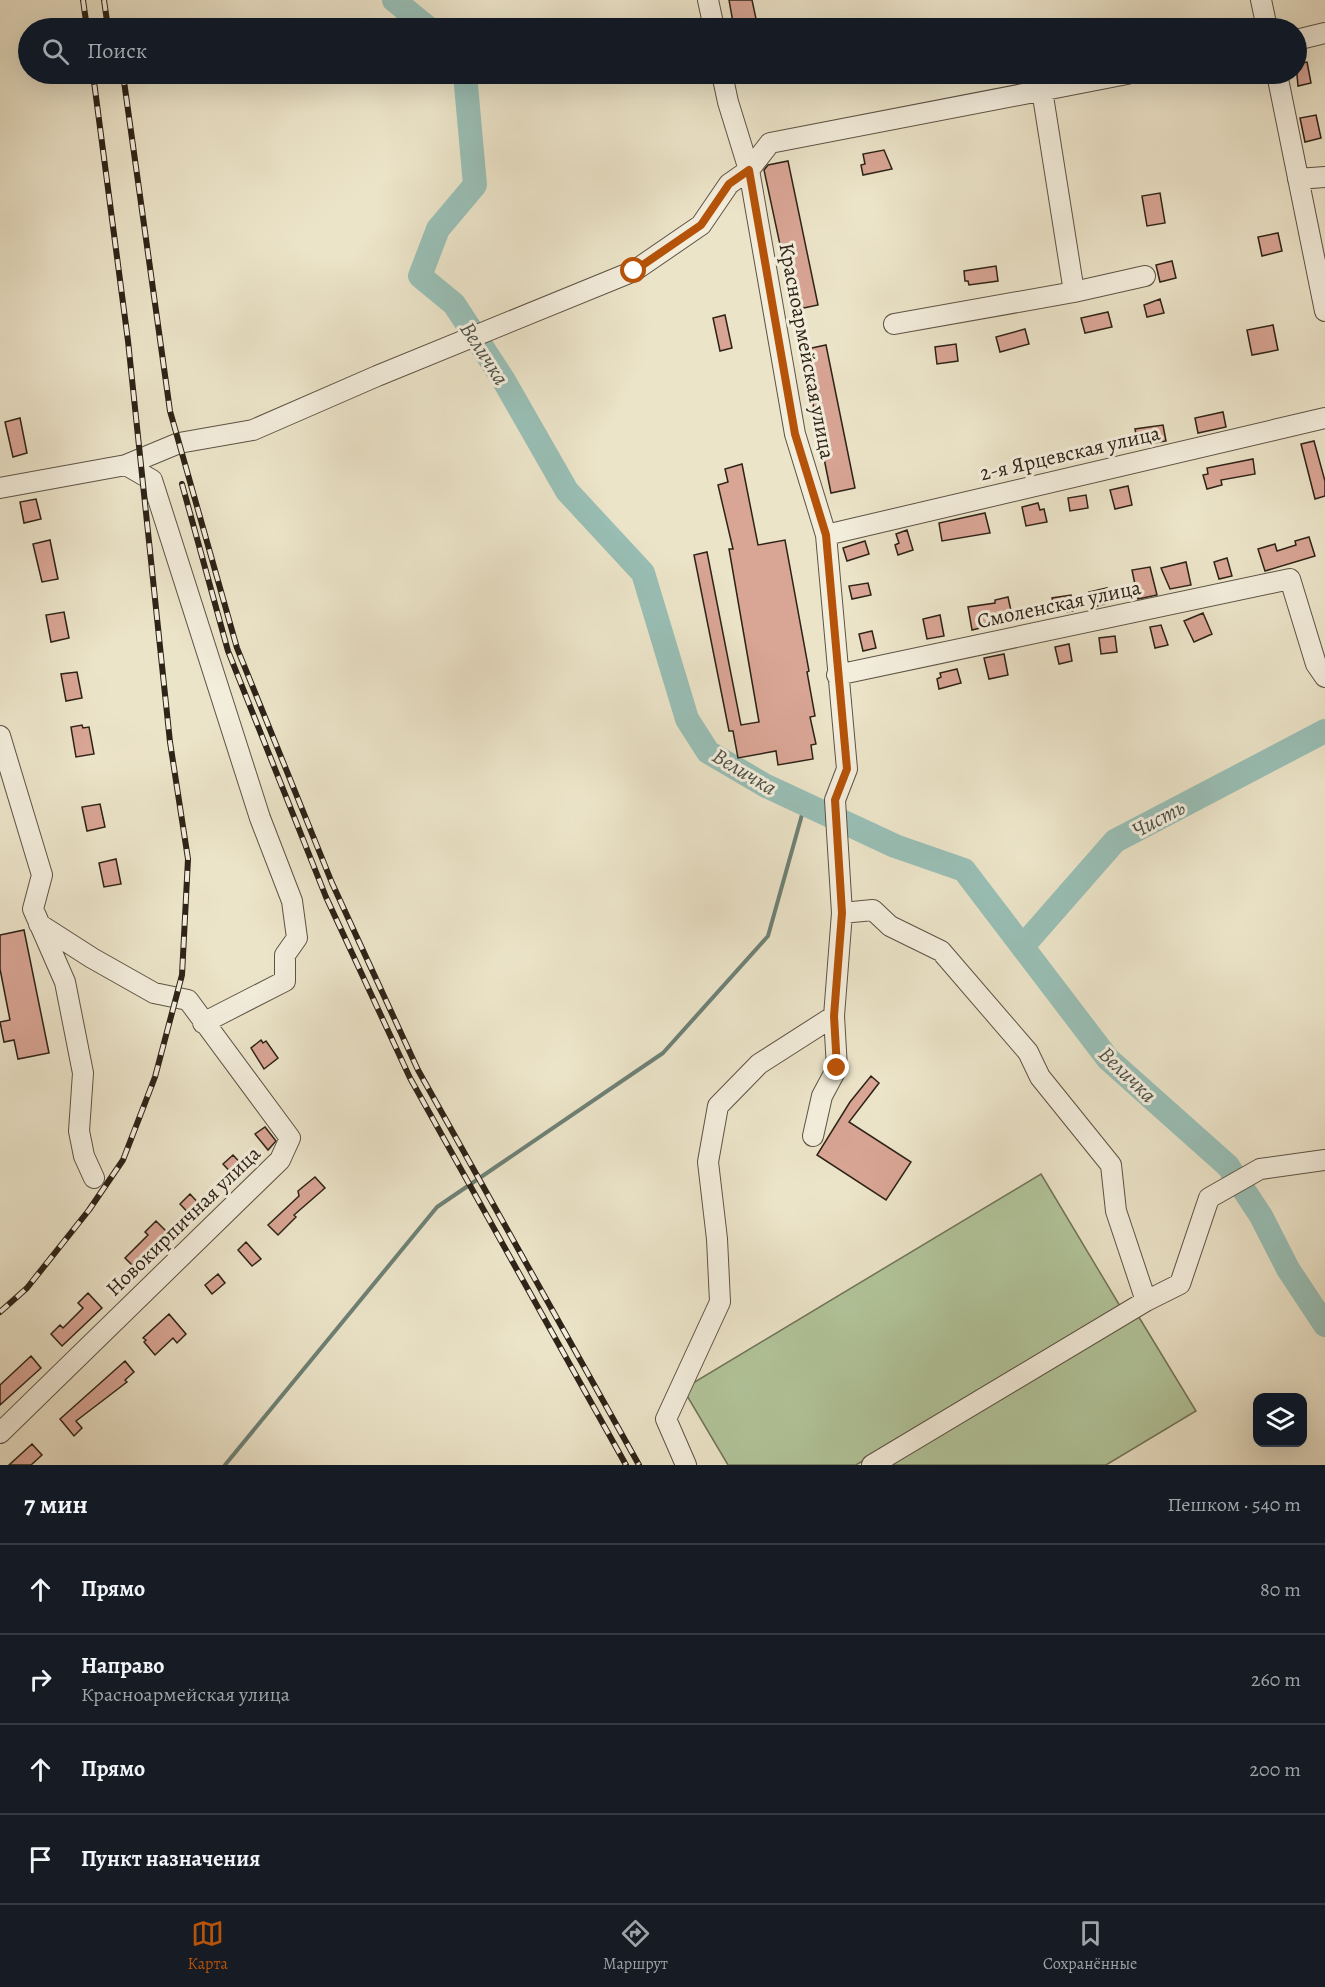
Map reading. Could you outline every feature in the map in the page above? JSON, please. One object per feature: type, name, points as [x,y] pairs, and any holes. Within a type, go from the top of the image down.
[{"type":"street","points":[[708,0],[712,18]]},
{"type":"street","points":[[1261,0],[1265,18]]},
{"type":"street","points":[[1307,37],[1325,33]]},
{"type":"street","name":"Красноармейская улица","points":[[725,84],[749,170],[795,434],[826,535],[847,769],[835,800],[842,913],[834,1016],[837,1068],[822,1096],[813,1136]]},
{"type":"street","points":[[0,488],[126,465],[179,443],[253,430],[376,376],[634,271],[701,225],[729,184],[749,170],[770,143],[1074,84]]},
{"type":"street","points":[[1279,84],[1325,311]]},
{"type":"street","points":[[1042,90],[1074,292]]},
{"type":"street","points":[[1298,179],[1325,177]]},
{"type":"street","points":[[894,324],[1074,292],[1145,276]]},
{"type":"street","name":"2-я Ярцевская улица","points":[[826,535],[1325,418]]},
{"type":"street","points":[[39,924],[92,958],[154,993],[188,1000],[203,1023],[285,981],[285,956],[297,938],[292,901],[260,818],[152,480],[126,465]]},
{"type":"street","name":"Смоленская улица","points":[[837,675],[1290,579],[1316,664],[1325,677]]},
{"type":"street","points":[[0,736],[42,875],[33,909],[64,982],[83,1073],[79,1131],[84,1156],[94,1178]]},
{"type":"street","points":[[842,913],[873,910],[890,926],[941,951],[1028,1052],[1040,1077],[1111,1165],[1116,1210],[1146,1301]]},
{"type":"street","points":[[686,1465],[666,1419],[720,1302],[717,1239],[708,1162],[718,1106],[759,1064],[834,1016]]},
{"type":"street","name":"Новокирпичная улица","points":[[0,1433],[280,1160],[290,1138],[203,1023]]},
{"type":"street","points":[[872,1465],[1146,1301],[1180,1284],[1209,1198],[1260,1169],[1325,1160]]},
{"type":"green space","points":[[1041,1174],[1120,1306],[856,1465],[728,1465],[683,1389]]},
{"type":"green space","points":[[1137,1314],[1196,1411],[1106,1465],[886,1465]]},
{"type":"building","points":[[729,0],[752,0],[756,18],[732,18]]},
{"type":"building","points":[[1307,62],[1311,83],[1307,84]]},
{"type":"building","points":[[1316,115],[1321,138],[1305,142],[1300,118]]},
{"type":"building","points":[[884,150],[892,169],[863,175],[861,165],[865,164],[863,154]]},
{"type":"building","points":[[788,161],[818,305],[794,310],[764,170],[768,165]]},
{"type":"building","points":[[1160,193],[1165,223],[1147,226],[1142,196]]},
{"type":"building","points":[[1278,233],[1282,251],[1262,256],[1258,237]]},
{"type":"building","points":[[1172,261],[1176,278],[1160,282],[1156,265]]},
{"type":"building","points":[[996,266],[998,281],[969,285],[968,281],[965,281],[964,271]]},
{"type":"building","points":[[1160,299],[1164,313],[1147,317],[1144,305]]},
{"type":"building","points":[[1108,312],[1112,327],[1085,333],[1081,318]]},
{"type":"building","points":[[725,315],[732,348],[720,351],[713,318]]},
{"type":"building","points":[[1273,325],[1278,350],[1252,355],[1247,330]]},
{"type":"building","points":[[1025,329],[1029,344],[1000,352],[996,337]]},
{"type":"building","points":[[956,344],[958,361],[937,364],[935,347]]},
{"type":"building","points":[[826,345],[855,488],[831,493],[802,350]]},
{"type":"building","points":[[1223,412],[1226,427],[1198,433],[1195,418]]},
{"type":"building","points":[[20,418],[27,453],[13,457],[5,422]]},
{"type":"building","points":[[1163,425],[1166,441],[1138,446],[1135,429]]},
{"type":"building","points":[[1314,441],[1325,481],[1325,496],[1315,499],[1301,444]]},
{"type":"building","points":[[1253,459],[1255,474],[1221,480],[1222,485],[1207,489],[1203,475],[1208,474],[1207,468]]},
{"type":"building","points":[[742,464],[758,545],[785,540],[815,716],[810,717],[816,744],[811,745],[813,759],[778,765],[776,751],[738,758],[733,731],[729,731],[694,555],[707,552],[741,725],[759,722],[729,549],[733,549],[718,485],[728,482],[725,469]]},
{"type":"building","points":[[1128,486],[1132,505],[1115,509],[1110,490]]},
{"type":"building","points":[[1086,495],[1088,508],[1070,511],[1068,498]]},
{"type":"building","points":[[36,499],[41,519],[24,523],[20,502]]},
{"type":"building","points":[[1038,503],[1040,510],[1044,509],[1047,522],[1026,526],[1022,507]]},
{"type":"building","points":[[985,513],[990,533],[942,541],[939,523]]},
{"type":"building","points":[[907,530],[913,550],[898,555],[895,545],[899,543],[896,534]]},
{"type":"building","points":[[1309,537],[1315,556],[1265,571],[1258,549],[1275,544],[1277,551],[1296,545],[1295,541]]},
{"type":"building","points":[[50,540],[58,579],[42,582],[33,544]]},
{"type":"building","points":[[865,541],[869,554],[847,561],[843,548]]},
{"type":"building","points":[[1227,558],[1232,576],[1219,579],[1214,562]]},
{"type":"building","points":[[1186,562],[1191,585],[1170,589],[1161,568]]},
{"type":"building","points":[[1150,567],[1157,595],[1138,599],[1132,570]]},
{"type":"building","points":[[868,583],[871,595],[852,599],[849,586]]},
{"type":"building","points":[[1107,588],[1111,602],[1093,607],[1089,592]]},
{"type":"building","points":[[1071,595],[1073,611],[1054,613],[1052,598]]},
{"type":"building","points":[[1008,597],[1013,620],[972,630],[968,607],[995,603],[995,600]]},
{"type":"building","points":[[64,612],[69,638],[51,642],[46,615]]},
{"type":"building","points":[[1203,613],[1212,634],[1194,642],[1184,621]]},
{"type":"building","points":[[940,615],[944,636],[927,639],[923,619]]},
{"type":"building","points":[[1161,625],[1168,645],[1155,648],[1150,627]]},
{"type":"building","points":[[872,631],[876,648],[863,651],[859,634]]},
{"type":"building","points":[[1115,636],[1117,652],[1101,654],[1099,638]]},
{"type":"building","points":[[1069,644],[1072,661],[1059,664],[1055,647]]},
{"type":"building","points":[[1004,654],[1008,675],[989,679],[984,658]]},
{"type":"building","points":[[957,669],[961,683],[939,689],[937,679],[941,677],[940,673]]},
{"type":"building","points":[[77,672],[82,698],[66,701],[61,674]]},
{"type":"building","points":[[82,725],[83,728],[89,727],[94,754],[76,757],[71,727]]},
{"type":"building","points":[[100,804],[105,827],[87,831],[82,807]]},
{"type":"building","points":[[116,859],[121,884],[104,887],[99,863]]},
{"type":"building","points":[[24,930],[49,1053],[18,1059],[14,1040],[4,1042],[0,1022],[10,1020],[0,969],[0,935]]},
{"type":"building","points":[[261,1040],[263,1043],[266,1041],[278,1058],[264,1069],[251,1048]]},
{"type":"building","points":[[871,1076],[879,1083],[849,1122],[911,1162],[886,1200],[817,1155],[850,1102]]},
{"type":"building","points":[[265,1127],[276,1141],[268,1150],[255,1134]]},
{"type":"building","points":[[233,1155],[247,1170],[237,1179],[223,1164]]},
{"type":"building","points":[[315,1177],[325,1188],[294,1215],[296,1217],[278,1235],[268,1225],[299,1196],[298,1191]]},
{"type":"building","points":[[190,1194],[203,1208],[193,1218],[180,1204]]},
{"type":"building","points":[[156,1221],[172,1237],[140,1273],[125,1258],[148,1235],[145,1232]]},
{"type":"building","points":[[246,1242],[261,1259],[252,1266],[238,1250]]},
{"type":"building","points":[[218,1274],[225,1283],[212,1294],[205,1285]]},
{"type":"building","points":[[88,1293],[102,1308],[62,1346],[51,1334],[60,1325],[63,1328],[83,1308],[78,1303]]},
{"type":"building","points":[[169,1314],[186,1334],[177,1343],[173,1338],[155,1355],[143,1338]]},
{"type":"building","points":[[31,1356],[41,1368],[0,1405],[0,1385]]},
{"type":"building","points":[[125,1361],[134,1372],[125,1380],[127,1382],[76,1421],[82,1428],[74,1436],[60,1419]]},
{"type":"building","points":[[32,1444],[42,1455],[31,1465],[9,1465]]},
{"type":"waterway","name":"Величка","points":[[394,0],[416,18]]},
{"type":"waterway","name":"Величка","points":[[466,84],[475,185],[438,229],[420,276],[454,304],[503,379],[567,491],[643,573],[687,719],[708,752],[766,786],[895,846],[964,870],[1108,1059],[1228,1166],[1261,1216],[1288,1269],[1325,1325]]},
{"type":"waterway","name":"Чисть","points":[[1023,946],[1115,841],[1325,731]]},
{"type":"waterway","points":[[225,1465],[437,1207],[663,1053],[768,936],[805,804]]},
{"type":"railway","points":[[83,0],[86,18]]},
{"type":"railway","points":[[104,0],[107,18]]},
{"type":"railway","points":[[0,1312],[27,1288],[89,1210],[123,1160],[155,1077],[182,975],[188,859],[170,742],[128,341],[94,84]]},
{"type":"railway","points":[[124,84],[170,411],[237,648],[332,883],[418,1070],[639,1465]]},
{"type":"railway","points":[[182,484],[228,651],[326,897],[410,1078],[626,1465]]},
{"type":"route","points":[[634,271],[701,225],[729,184],[749,170],[795,434],[826,535],[847,769],[835,800],[842,913],[834,1016],[837,1068]]}]
